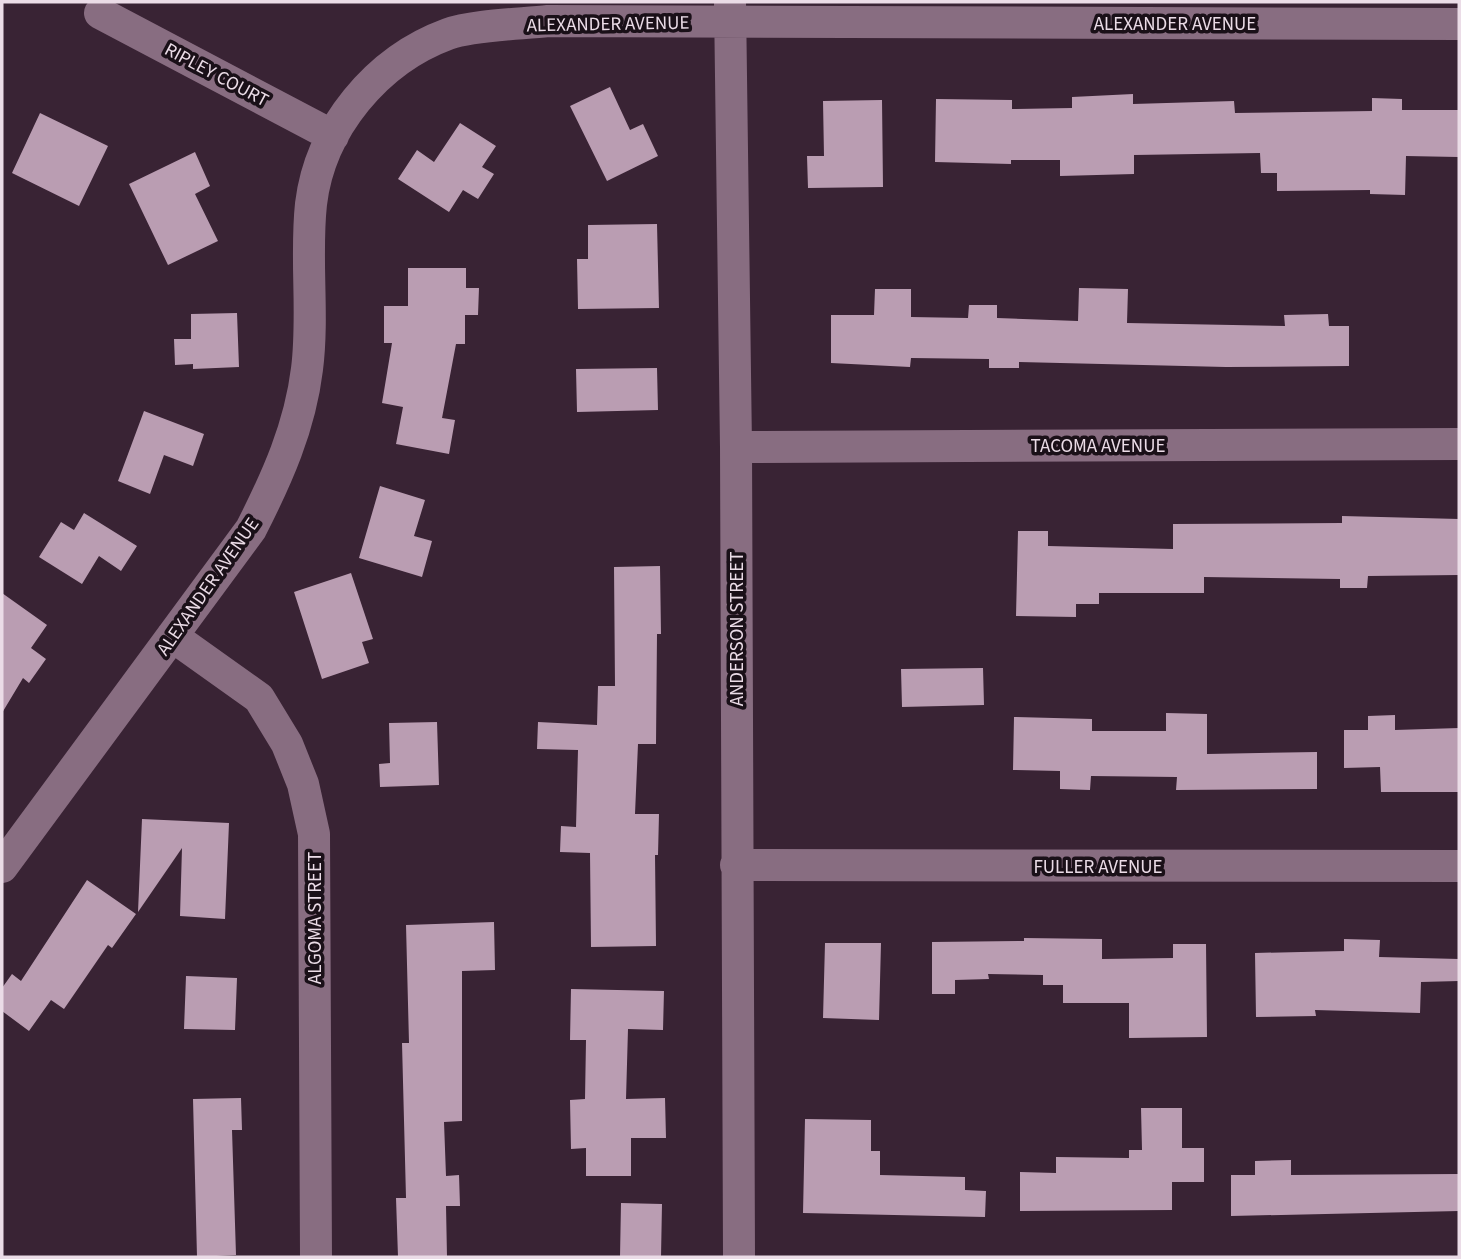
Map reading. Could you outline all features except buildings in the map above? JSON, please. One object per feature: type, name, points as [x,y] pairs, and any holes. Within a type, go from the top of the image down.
[{"type":"street","name":"ALEXANDER AVENUE","points":[[2,867],[251,529],[292,440],[307,370],[311,315],[311,205],[316,179],[333,136],[360,95],[399,58],[450,33],[548,21],[730,11],[1459,24]]},
{"type":"street","name":"ANDERSON STREET","points":[[730,11],[736,447],[738,1257]]},
{"type":"street","name":"RIPLEY COURT","points":[[100,13],[333,136]]},
{"type":"street","name":"TACOMA AVENUE","points":[[736,447],[1459,444]]},
{"type":"street","name":"ALGOMA STREET","points":[[172,636],[259,698],[287,744],[303,784],[314,834],[316,1257]]},
{"type":"street","name":"FULLER AVENUE","points":[[736,865],[1459,866]]}]
